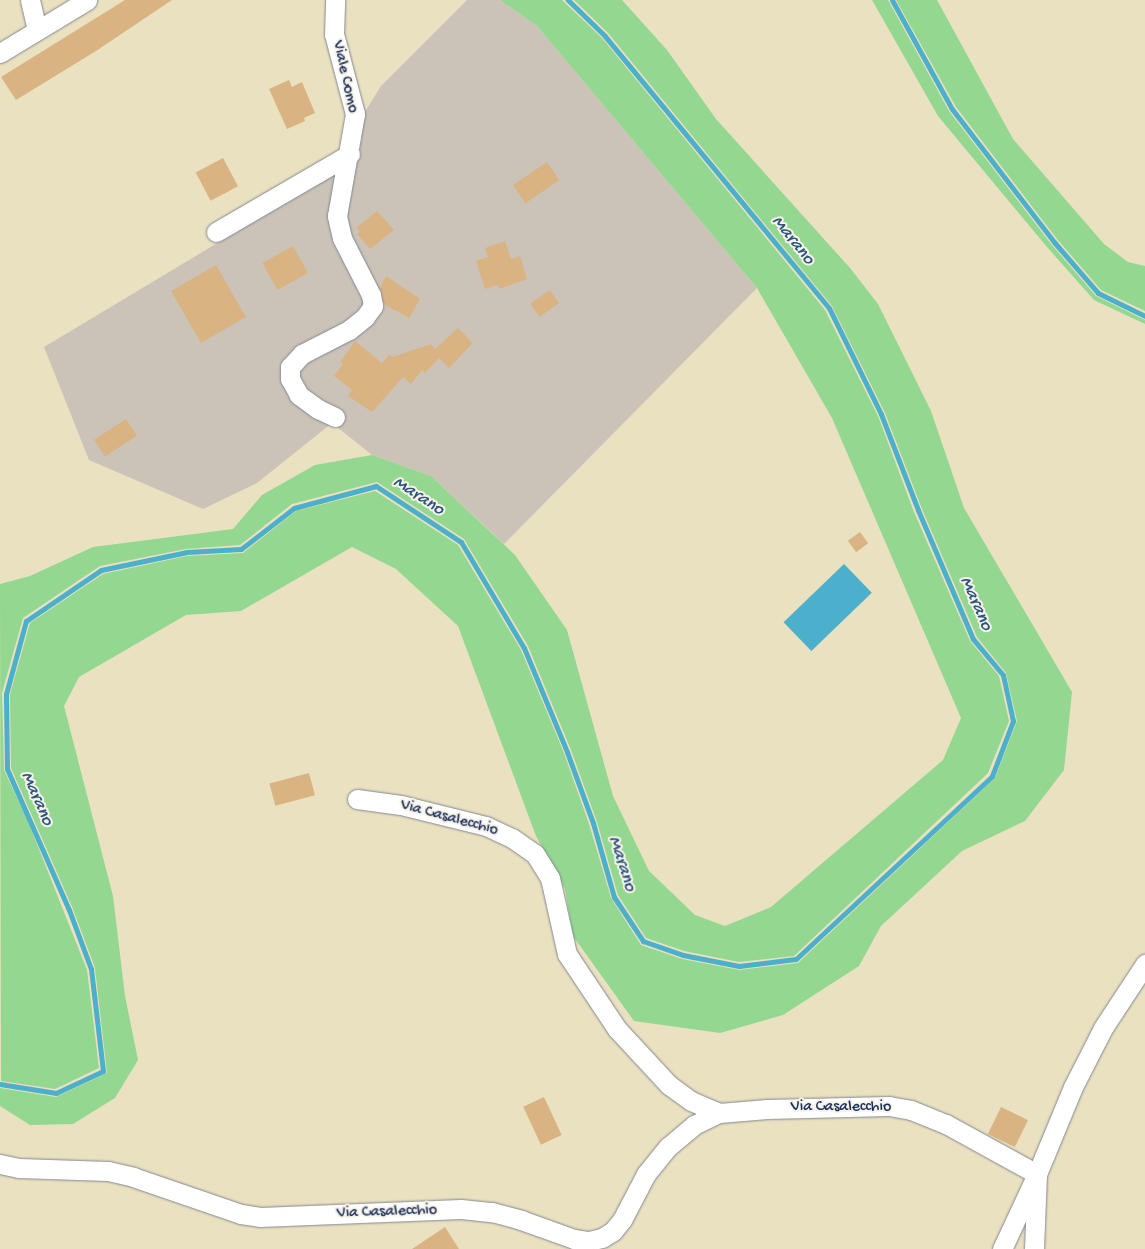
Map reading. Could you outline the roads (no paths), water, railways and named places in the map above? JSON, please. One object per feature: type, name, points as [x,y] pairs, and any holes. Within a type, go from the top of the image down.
[{"type":"street","points":[[30,0],[37,30]]},
{"type":"street","points":[[0,53],[87,0]]},
{"type":"street","name":"Viale Como","points":[[335,0],[334,34],[355,114],[350,154],[338,216],[342,238],[371,296],[373,306],[365,318],[349,330],[302,354],[290,367],[290,379],[299,395],[318,409],[335,417]]},
{"type":"street","points":[[216,232],[350,154]]},
{"type":"street","name":"Via Casalecchio","points":[[357,799],[401,805],[486,826],[512,838],[535,854],[550,878],[567,954],[617,1029],[669,1085],[691,1101],[719,1113]]},
{"type":"street","points":[[1002,1249],[1037,1174],[1073,1087],[1102,1028],[1145,964]]},
{"type":"street","name":"Via Casalecchio","points":[[0,1164],[19,1168],[71,1169],[133,1176],[233,1212],[260,1217],[461,1210],[492,1212],[522,1220],[574,1240],[589,1241],[602,1238],[622,1220],[646,1174],[668,1147],[694,1125],[719,1113],[863,1105],[911,1110],[946,1124],[1037,1174]]},
{"type":"street","points":[[1034,1249],[1037,1174]]},
{"type":"water","points":[[844,564],[872,593],[811,651],[784,622]]},
{"type":"waterway","name":"Marano","points":[[0,1084],[56,1093],[103,1071],[91,969],[69,910],[7,769],[6,694],[26,621],[101,570],[187,552],[241,549],[294,508],[376,486],[461,542],[524,648],[567,752],[593,823],[614,897],[643,941],[683,955],[739,966],[796,959],[992,776],[1013,721],[1003,675],[973,639],[918,510],[881,414],[829,308],[605,36],[568,0]]},
{"type":"waterway","name":"Marano","points":[[892,0],[952,109],[1054,242],[1098,293],[1145,316]]}]
